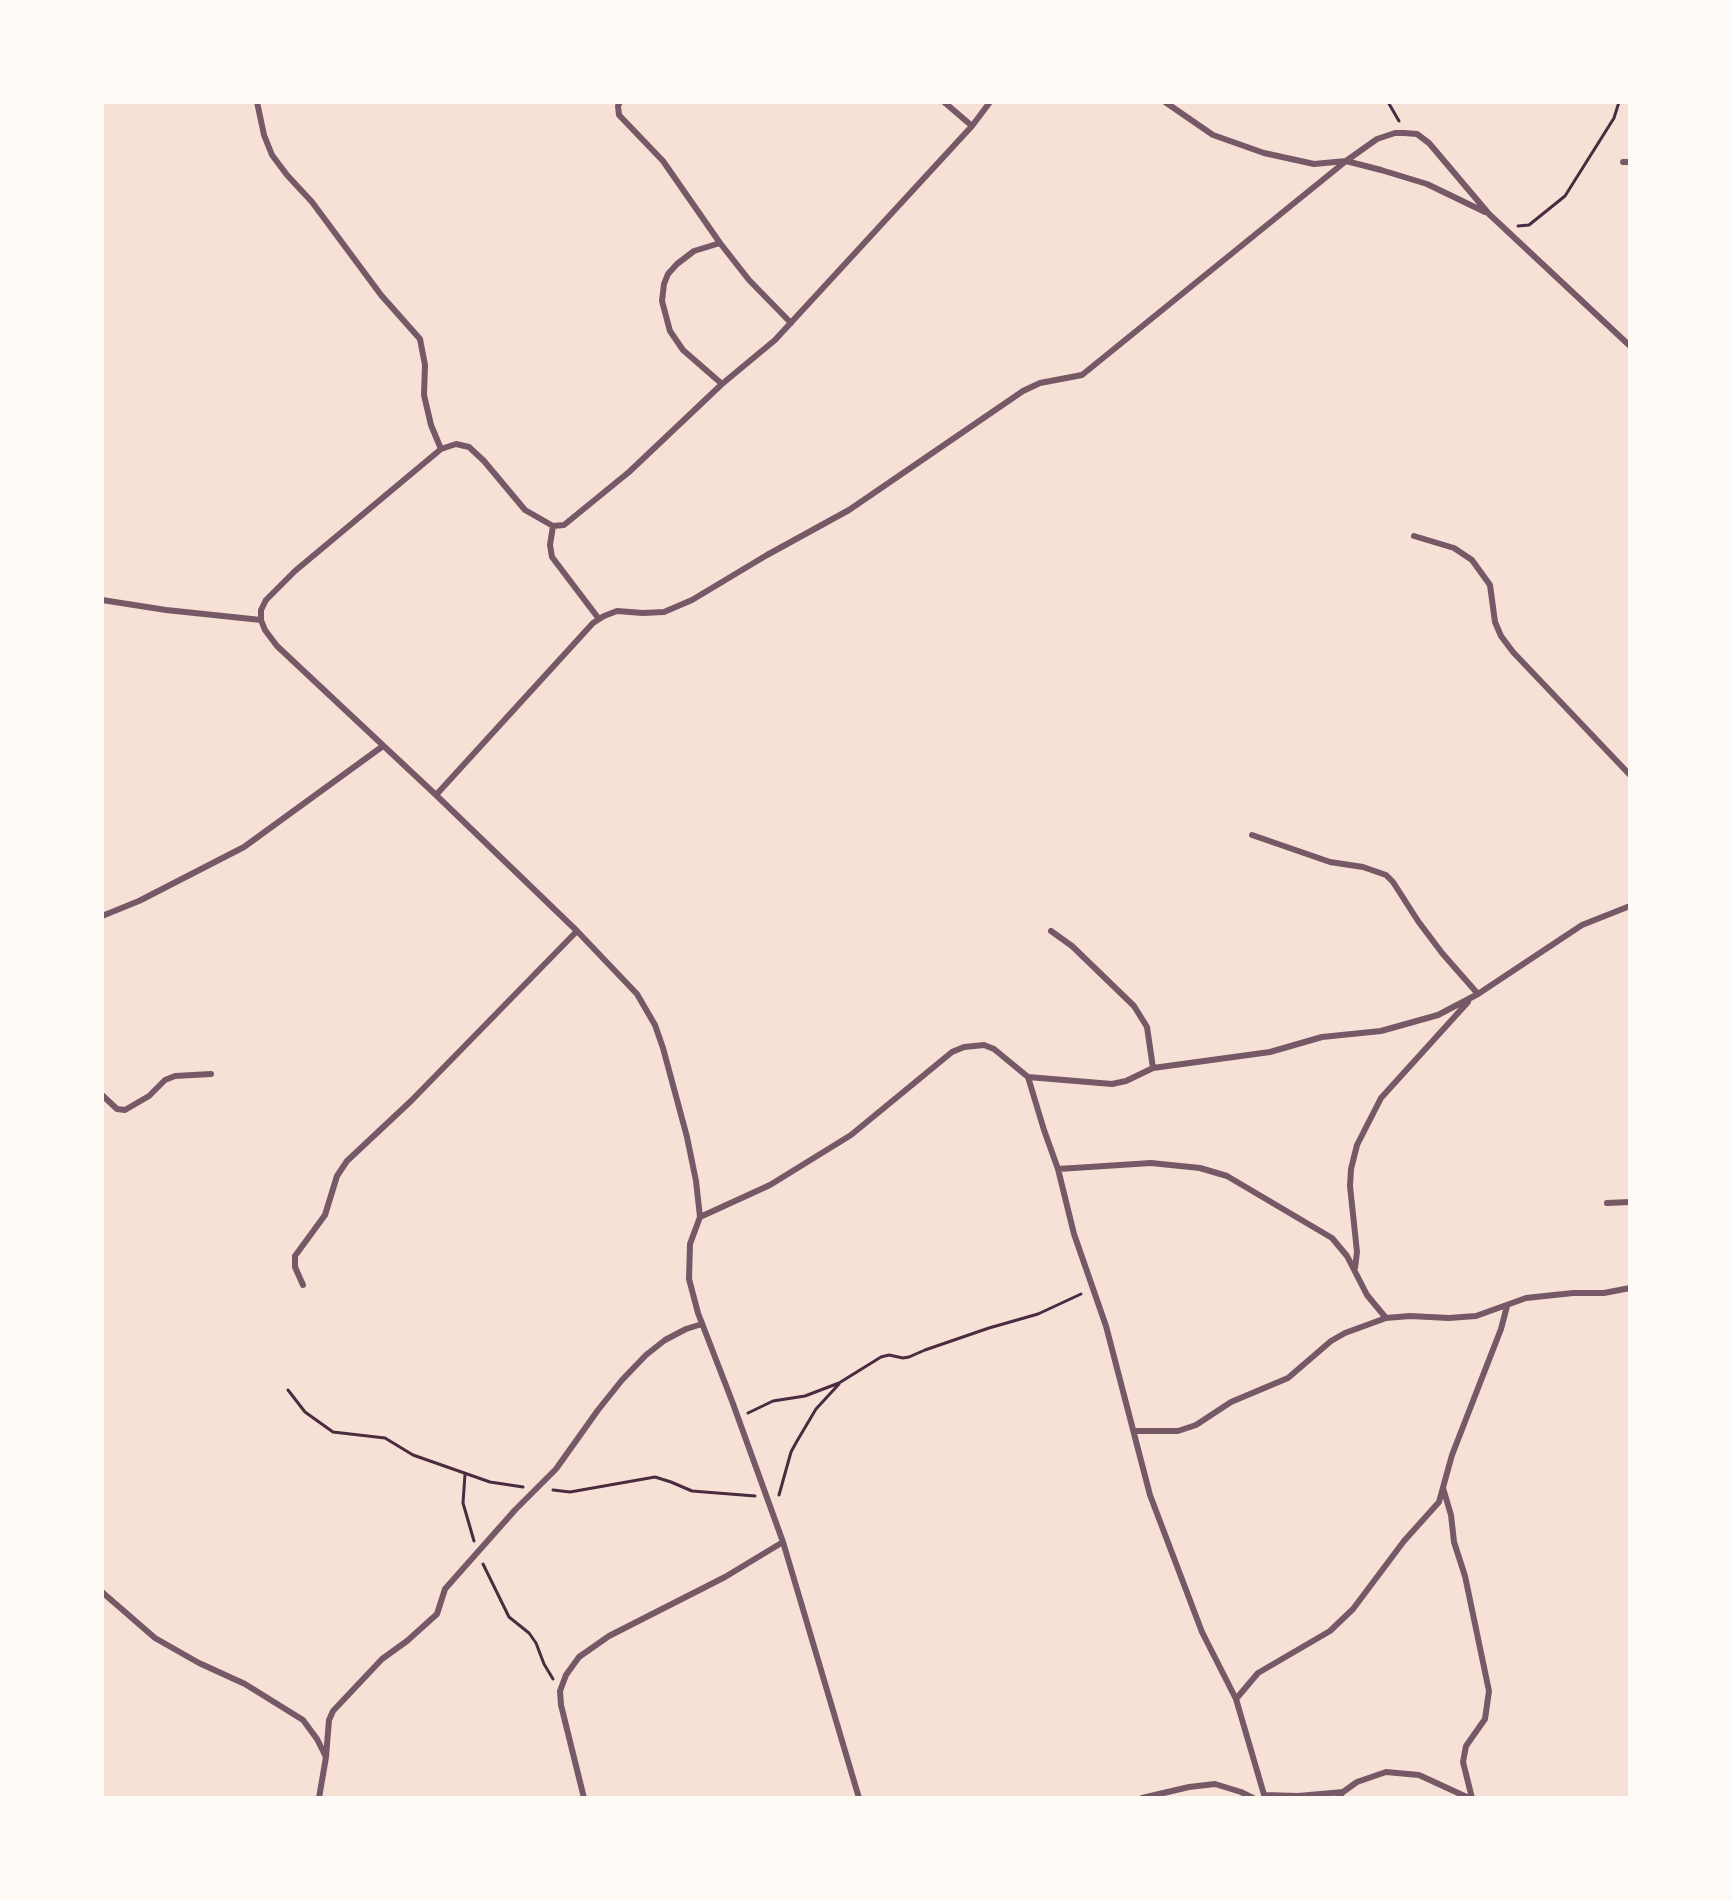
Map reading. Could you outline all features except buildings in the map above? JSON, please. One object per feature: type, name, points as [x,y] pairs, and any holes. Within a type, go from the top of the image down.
[{"type":"street","points":[[257,102],[264,135],[273,155],[287,175],[312,202],[381,295],[420,339],[425,365],[424,395],[431,425],[441,449]]},
{"type":"street","points":[[620,102],[619,116],[663,160],[720,243],[749,280],[791,323]]},
{"type":"street","points":[[945,102],[972,126]]},
{"type":"street","points":[[859,1798],[774,1514],[702,1324],[689,1279],[690,1244],[700,1217],[696,1181],[687,1137],[655,1025],[637,994],[577,931],[277,646],[265,630],[261,620],[261,610],[266,600],[295,571],[441,449],[456,444],[469,447],[484,461],[525,510],[553,526],[564,525],[576,517],[629,472],[722,384],[775,340],[972,126],[990,102]]},
{"type":"street","points":[[1165,102],[1213,135],[1264,153],[1314,164],[1346,161],[1427,184],[1489,214]]},
{"type":"street","points":[[436,795],[593,623],[617,611],[664,612],[692,600],[849,510],[1023,392],[1040,383],[1082,375],[1346,161],[1377,139],[1395,133],[1417,134],[1429,143],[1489,214],[1630,346]]},
{"type":"street","points":[[720,243],[694,251],[676,264],[664,284],[662,301],[670,331],[683,350],[722,384]]},
{"type":"street","points":[[553,526],[550,545],[552,556],[599,620]]},
{"type":"street","points":[[1414,536],[1454,548],[1472,560],[1490,585],[1495,622],[1507,644],[1630,775]]},
{"type":"street","points":[[102,600],[166,610],[261,620]]},
{"type":"street","points":[[102,916],[139,901],[244,847],[383,746]]},
{"type":"street","points":[[1252,835],[1330,862],[1363,867],[1386,875],[1442,953],[1476,995]]},
{"type":"street","points":[[1028,1077],[1118,1084],[1153,1068],[1269,1052],[1322,1037],[1381,1031],[1400,1026],[1438,1015],[1476,995],[1582,925],[1630,906]]},
{"type":"street","points":[[303,1285],[295,1268],[295,1256],[325,1215],[337,1176],[347,1161],[411,1101],[577,931]]},
{"type":"street","points":[[1051,931],[1072,946],[1134,1006],[1147,1027],[1153,1068]]},
{"type":"street","points":[[1355,1268],[1357,1252],[1351,1208],[1351,1169],[1357,1144],[1381,1098],[1476,995]]},
{"type":"street","points":[[700,1217],[770,1185],[851,1135],[952,1052],[964,1047],[984,1045],[994,1049],[1028,1077],[1058,1169],[1074,1234],[1106,1326],[1150,1495],[1202,1632],[1236,1699],[1264,1796],[1343,1792]]},
{"type":"street","points":[[102,1095],[117,1109],[125,1110],[149,1095],[165,1080],[175,1076],[211,1074]]},
{"type":"street","points":[[1058,1169],[1151,1163],[1200,1168],[1227,1176],[1332,1238],[1342,1248],[1355,1268],[1367,1295],[1386,1318]]},
{"type":"street","points":[[1607,1203],[1630,1202]]},
{"type":"street","points":[[1134,1431],[1178,1431],[1196,1425],[1231,1402],[1288,1378],[1331,1341],[1345,1333],[1386,1318],[1476,1316],[1526,1298],[1573,1293],[1604,1293],[1630,1288]]},
{"type":"street","points":[[1236,1699],[1258,1673],[1330,1630],[1353,1609],[1404,1541],[1438,1502],[1452,1455],[1501,1329],[1507,1306]]},
{"type":"street","points":[[318,1798],[326,1757],[329,1720],[333,1711],[382,1659],[407,1641],[437,1614],[445,1589],[515,1510],[556,1469],[621,1380],[665,1340],[702,1324]]},
{"type":"street","points":[[1443,1488],[1451,1515],[1454,1542],[1465,1576],[1488,1691],[1485,1719],[1466,1746],[1463,1761],[1470,1798]]},
{"type":"street","points":[[584,1798],[561,1705],[560,1691],[566,1675],[579,1657],[609,1636],[725,1577],[783,1542]]},
{"type":"street","points":[[102,1592],[154,1638],[199,1663],[245,1684],[303,1720],[317,1739],[326,1757]]},
{"type":"street","points":[[1338,1798],[1343,1792],[1372,1775],[1403,1772],[1419,1775],[1470,1798]]},
{"type":"street","points":[[1142,1798],[1189,1787],[1215,1784],[1253,1798]]},
{"type":"path","points":[[1388,102],[1397,115],[1404,133]]},
{"type":"path","points":[[1501,226],[1529,225],[1565,196],[1614,118],[1619,102]]},
{"type":"path","points":[[739,1418],[773,1401],[805,1396],[839,1383],[881,1357],[889,1355],[909,1358],[925,1350],[989,1328],[1038,1314],[1094,1289]]},
{"type":"path","points":[[774,1514],[791,1452],[816,1409],[839,1383]]},
{"type":"path","points":[[288,1390],[305,1412],[333,1432],[385,1438],[413,1455],[490,1482],[570,1492],[655,1478],[692,1491],[766,1496]]},
{"type":"path","points":[[465,1473],[463,1503],[478,1552],[509,1617],[529,1633],[536,1643],[544,1664],[560,1691]]}]
